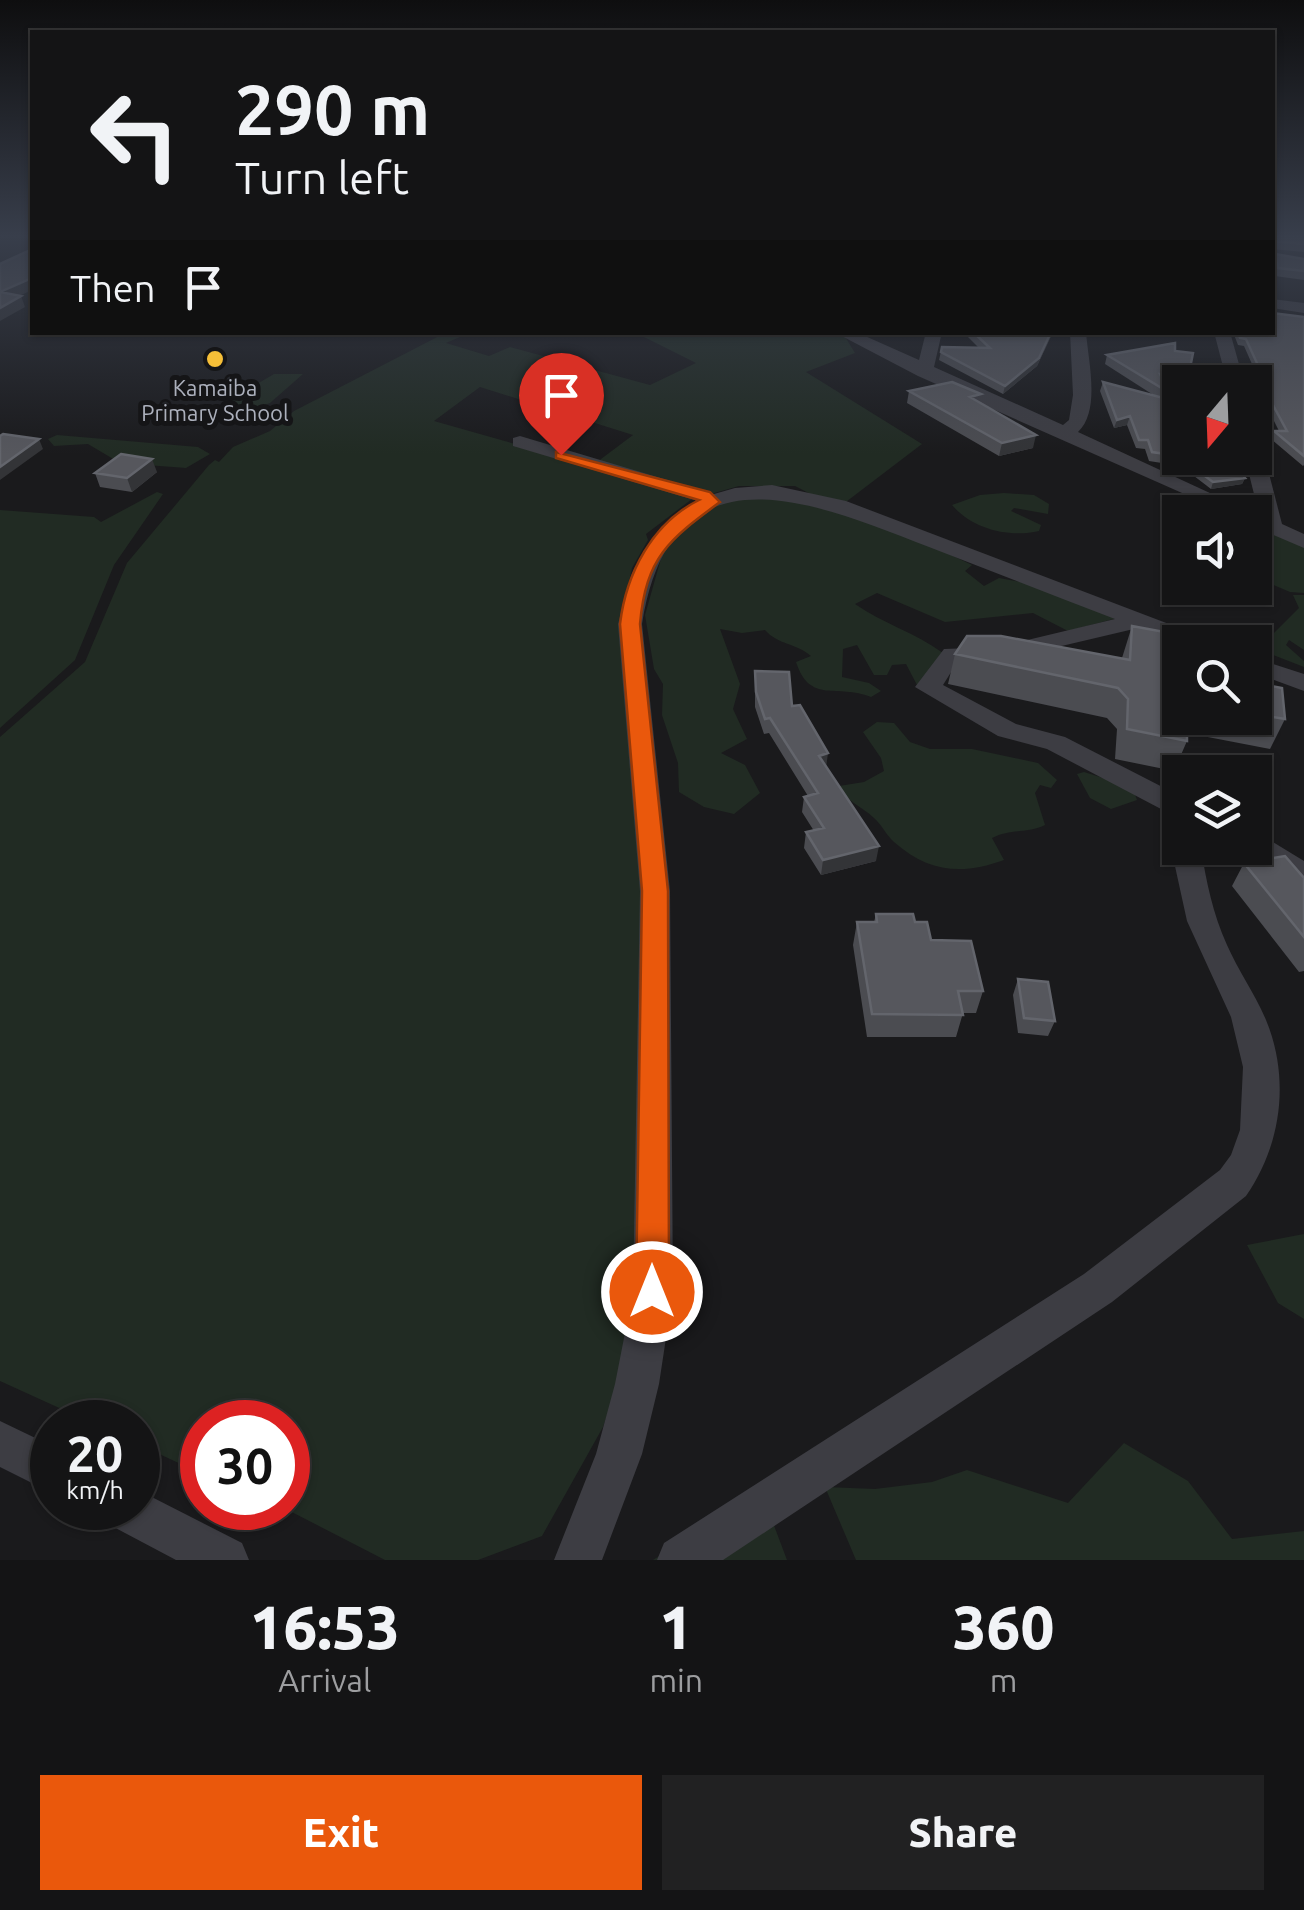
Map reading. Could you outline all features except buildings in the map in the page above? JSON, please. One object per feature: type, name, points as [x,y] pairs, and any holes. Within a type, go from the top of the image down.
[{"type":"street","points":[[848,335],[1202,495]]},
{"type":"street","points":[[924,372],[933,335]]},
{"type":"street","points":[[1064,433],[1074,428],[1080,411],[1078,335]]},
{"type":"street","points":[[1223,335],[1231,365]]},
{"type":"street","points":[[520,442],[704,496],[712,502]]},
{"type":"street","points":[[578,1560],[598,1516],[638,1384],[652,1292],[655,891],[630,624],[633,591],[660,538],[700,505],[765,491],[839,505],[1162,630]]},
{"type":"street","points":[[1272,527],[1304,542]]},
{"type":"street","points":[[1138,621],[998,654],[953,654],[941,663],[936,680],[928,687],[1007,730],[1056,743],[1103,765],[1162,803]]},
{"type":"street","points":[[1272,671],[1304,683]]},
{"type":"street","points":[[1272,853],[1304,876]]},
{"type":"street","points":[[681,1560],[1098,1288],[1233,1184],[1246,1168],[1261,1102],[1261,1073],[1253,1030],[1210,941],[1193,895],[1189,865]]},
{"type":"street","points":[[0,1443],[30,1459]]},
{"type":"street","points":[[160,1527],[225,1560]]},
{"type":"shaded area","points":[[441,335],[464,335],[446,343],[489,356],[510,347],[650,385],[696,363],[640,335],[844,335],[855,353],[806,372],[922,444],[838,508],[795,486],[739,486],[711,494],[597,462],[633,435],[480,387],[434,421],[652,483],[692,499],[646,534],[648,540],[632,568],[624,605],[651,854],[634,1337],[603,1427],[542,1536],[478,1560],[385,1560],[310,1521],[310,1400],[180,1400],[180,1464],[160,1454],[160,1400],[42,1400],[0,1381],[0,737],[85,662],[127,563],[209,465],[215,460],[219,462],[233,447],[270,431],[294,411]]},
{"type":"shaded area","points":[[274,374],[303,374],[270,403],[219,421],[221,405]]},
{"type":"shaded area","points":[[57,435],[198,447],[210,454],[186,468],[120,463],[88,444],[54,446],[48,439]]},
{"type":"shaded area","points":[[157,492],[163,494],[114,565],[75,660],[0,728],[0,510],[94,517],[101,522]]},
{"type":"shaded area","points":[[776,493],[909,535],[972,565],[965,571],[984,586],[999,578],[1026,583],[1125,616],[1068,631],[1033,613],[945,622],[877,593],[855,604],[943,653],[917,685],[906,664],[892,665],[887,675],[874,675],[857,645],[843,649],[842,677],[869,683],[881,691],[871,697],[809,684],[796,662],[811,656],[765,630],[742,633],[720,629],[740,684],[733,709],[747,739],[721,753],[745,765],[760,793],[734,814],[704,807],[679,792],[678,763],[662,715],[663,684],[654,669],[645,615],[669,535],[712,504]]},
{"type":"shaded area","points":[[980,495],[1034,495],[1049,504],[1048,514],[1014,508],[1011,511],[1041,525],[1039,531],[992,530],[970,520],[952,505]]},
{"type":"shaded area","points":[[1272,530],[1304,547],[1304,593],[1272,584]]},
{"type":"shaded area","points":[[1293,595],[1304,595],[1304,650],[1289,640],[1286,645],[1304,661],[1304,667],[1272,654],[1272,635],[1299,608]]},
{"type":"shaded area","points":[[877,722],[894,723],[910,742],[930,749],[972,749],[1038,763],[1057,780],[1051,788],[1040,785],[1035,793],[1045,825],[992,838],[1004,860],[989,865],[960,869],[920,860],[891,839],[839,786],[864,782],[884,771],[881,758],[863,732]]},
{"type":"shaded area","points":[[1084,772],[1132,787],[1137,800],[1111,809],[1090,798],[1077,774]]},
{"type":"shaded area","points":[[1304,1234],[1304,1319],[1278,1303],[1247,1245]]},
{"type":"shaded area","points":[[1124,1443],[1188,1481],[1232,1539],[1304,1531],[1304,1560],[856,1560],[825,1487],[875,1489],[932,1482],[967,1470],[1068,1503]]},
{"type":"shaded area","points":[[761,1491],[787,1560],[653,1560]]},
{"type":"place","name":"Kamaiba Primary School","points":[[215,359]]},
{"type":"route","points":[[561,455],[704,496],[712,502],[700,505],[660,538],[633,591],[630,624],[655,891],[652,1292]]}]
